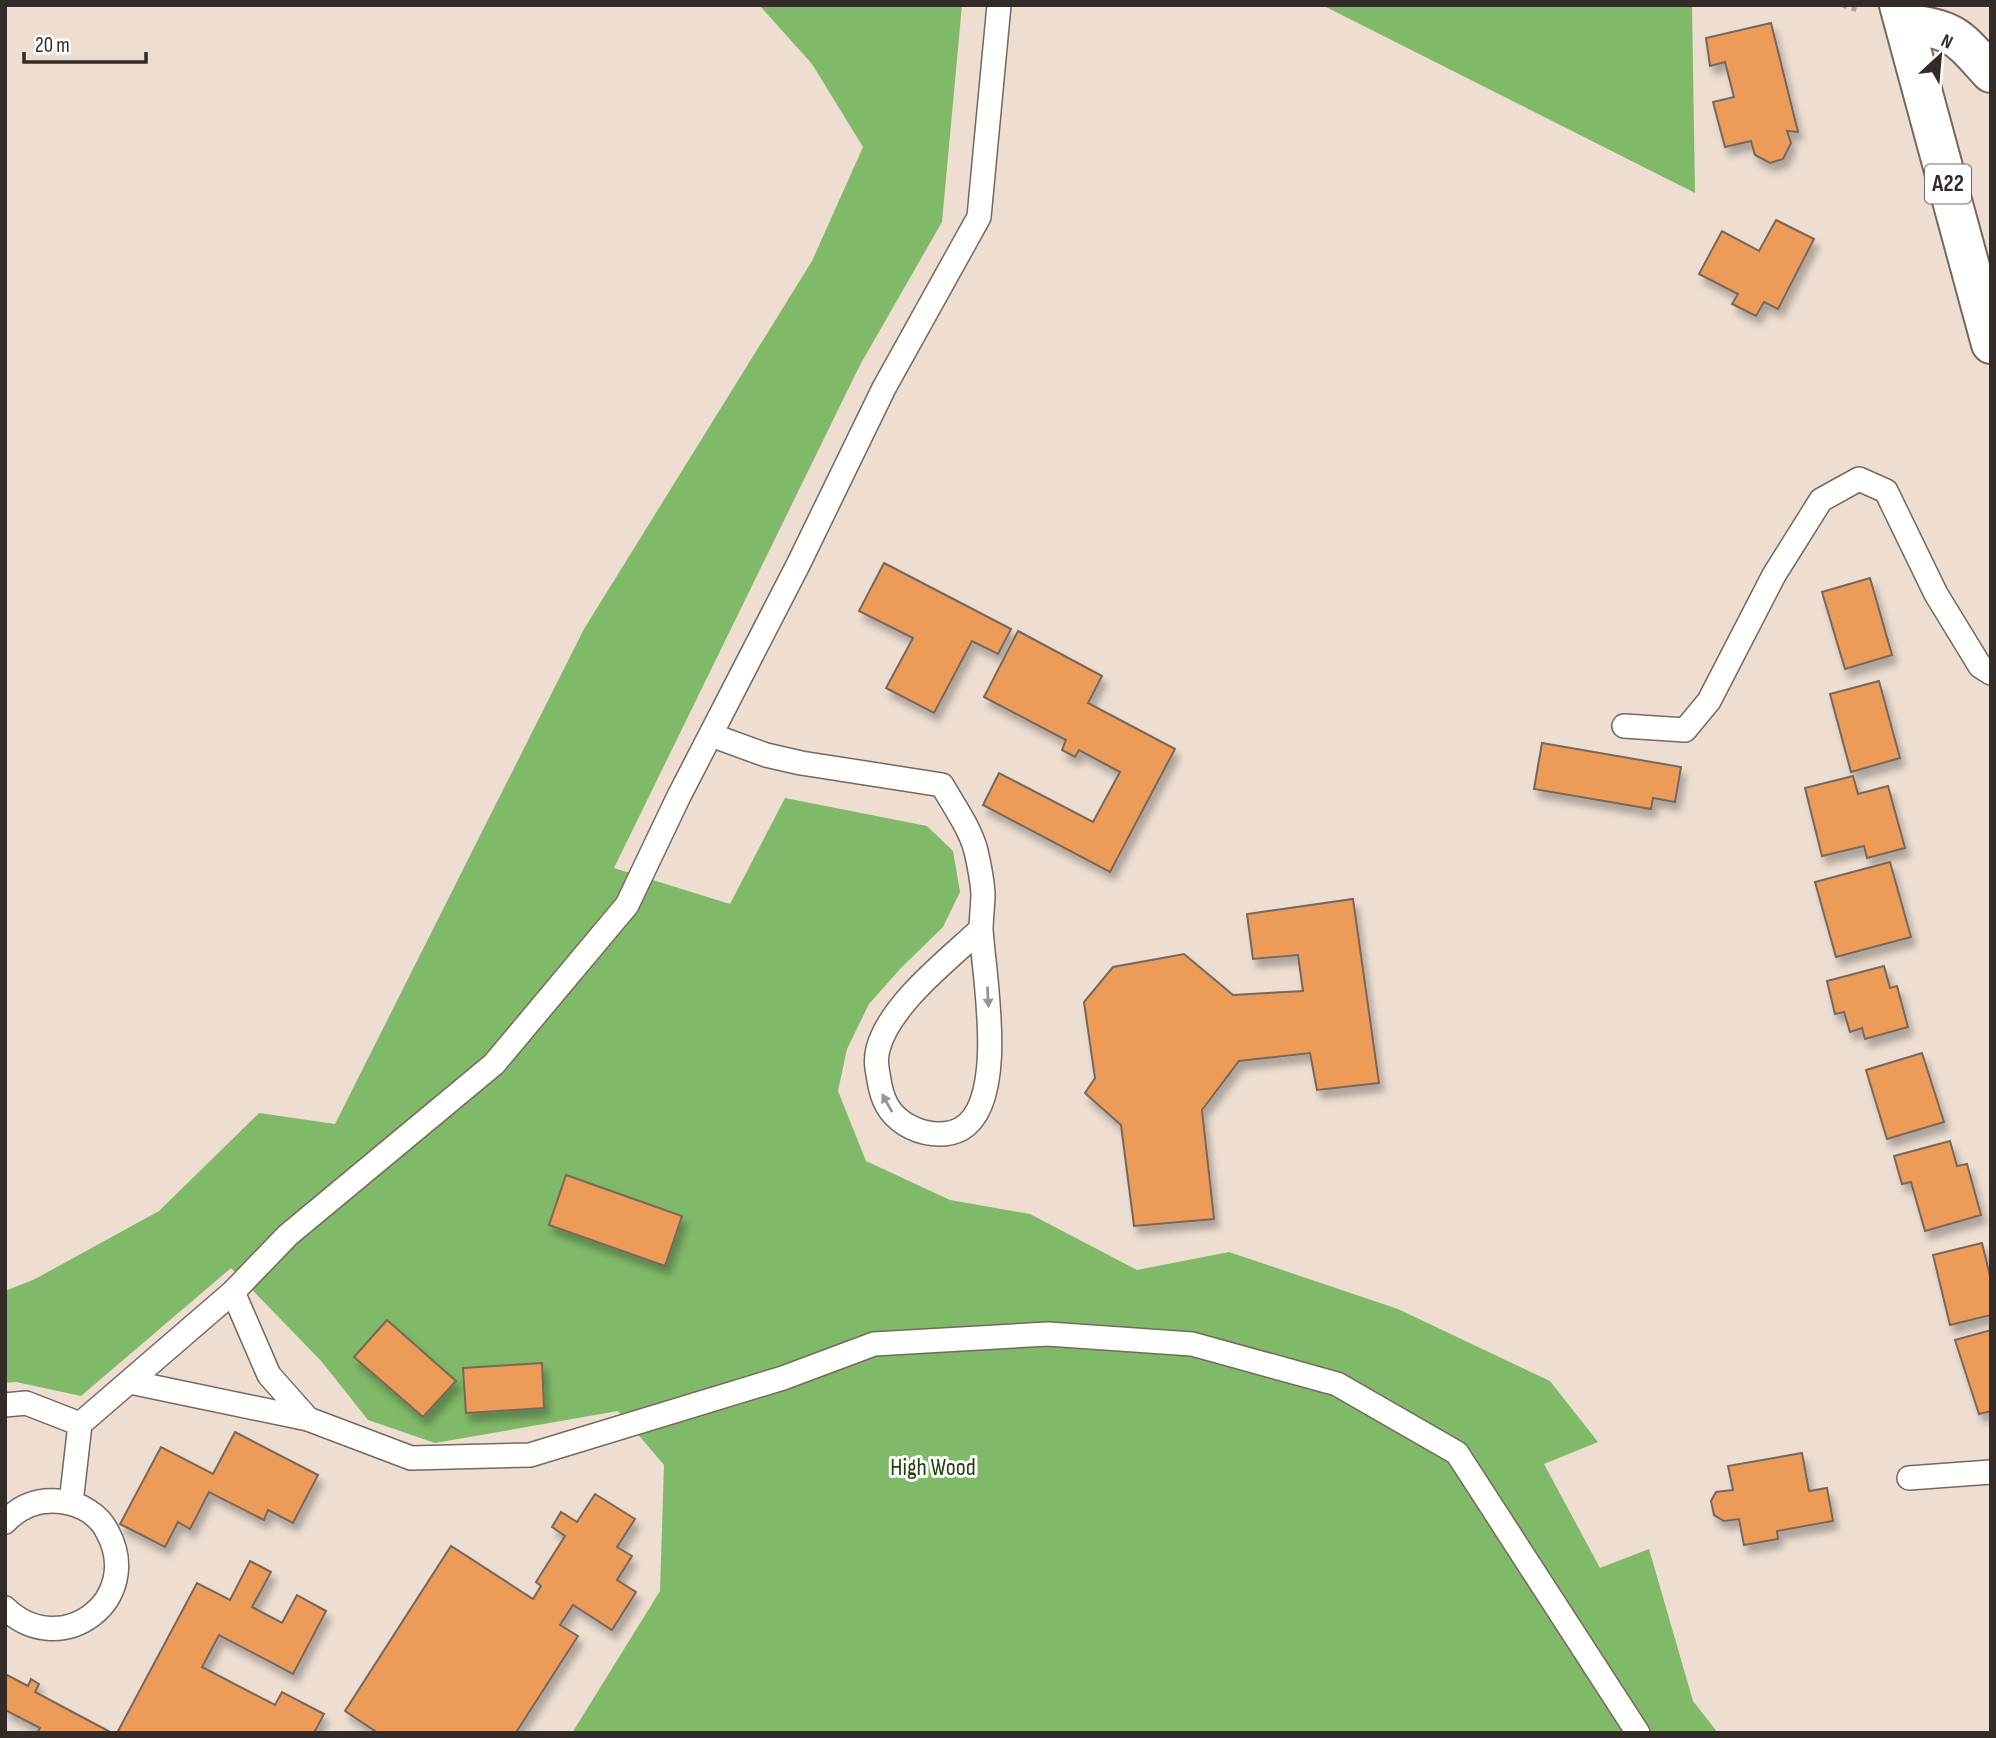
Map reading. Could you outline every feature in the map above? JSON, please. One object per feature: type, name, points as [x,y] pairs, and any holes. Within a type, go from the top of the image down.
[{"type":"main road","points":[[1902,15],[1959,38],[1991,73]]},
{"type":"main road","name":"A22","points":[[1902,15],[1991,344]]},
{"type":"lane","points":[[71,1503],[80,1424],[233,1292],[288,1236],[494,1064],[627,905],[884,388],[979,217],[999,5]]},
{"type":"lane","points":[[1624,726],[1685,730],[1709,701],[1774,575],[1821,499],[1859,480],[1886,491],[1936,594],[1980,666],[1991,673]]},
{"type":"lane","points":[[711,735],[766,755],[801,763],[942,785],[965,824],[976,849],[983,893],[981,929],[990,1048],[978,1112],[962,1128],[945,1134],[924,1132],[905,1124],[892,1114],[882,1100],[876,1064],[878,1048],[886,1031],[912,993],[981,929]]},
{"type":"lane","points":[[233,1292],[269,1375],[307,1419]]},
{"type":"lane","points":[[130,1382],[307,1419],[411,1458],[530,1455],[783,1378],[874,1344],[1048,1334],[1192,1344],[1337,1384],[1457,1453],[1638,1733]]},
{"type":"lane","points":[[5,1405],[26,1403],[80,1424]]},
{"type":"lane","points":[[1909,1478],[1991,1472]]},
{"type":"lane","points":[[5,1522],[31,1504],[50,1500],[71,1503],[89,1511],[104,1525],[114,1543],[117,1563],[115,1583],[106,1601],[92,1616],[75,1625],[55,1629],[34,1626],[16,1618],[5,1608]]},
{"type":"green space","name":"High Wood","points":[[759,5],[962,5],[942,222],[860,365],[614,868],[730,904],[785,798],[927,826],[953,851],[960,892],[943,927],[869,1004],[847,1049],[838,1091],[866,1161],[950,1200],[1030,1214],[1137,1270],[1229,1252],[1398,1309],[1550,1381],[1598,1442],[1544,1464],[1600,1568],[1649,1549],[1693,1701],[1718,1733],[572,1733],[660,1591],[664,1465],[618,1411],[435,1443],[368,1420],[322,1362],[231,1268],[81,1396],[16,1382],[5,1383],[5,1291],[35,1279],[159,1211],[259,1113],[335,1124],[584,629],[812,261],[863,147],[812,64]]},
{"type":"green space","points":[[1322,5],[1692,5],[1695,193]]},
{"type":"building","points":[[1771,23],[1798,132],[1787,131],[1791,143],[1783,159],[1770,163],[1755,155],[1751,141],[1725,147],[1713,102],[1734,97],[1725,62],[1710,66],[1706,38]]},
{"type":"building","points":[[1776,220],[1814,239],[1778,309],[1764,302],[1756,316],[1732,304],[1738,294],[1699,274],[1722,231],[1759,251]]},
{"type":"building","points":[[884,563],[1011,629],[998,654],[972,641],[934,713],[886,688],[913,638],[859,611]]},
{"type":"building","points":[[1870,578],[1892,655],[1845,669],[1822,592]]},
{"type":"building","points":[[1018,631],[1102,676],[1088,703],[1175,749],[1110,872],[983,805],[999,773],[1093,822],[1120,772],[1079,750],[1075,757],[1062,750],[1066,740],[984,697]]},
{"type":"building","points":[[1879,681],[1900,758],[1851,772],[1830,694]]},
{"type":"building","points":[[1542,743],[1681,767],[1675,802],[1653,798],[1651,809],[1534,789]]},
{"type":"building","points":[[1853,776],[1858,794],[1888,786],[1905,848],[1867,858],[1864,846],[1822,856],[1805,788]]},
{"type":"building","points":[[1890,862],[1911,937],[1836,957],[1815,882]]},
{"type":"building","points":[[1353,899],[1379,1083],[1317,1090],[1310,1053],[1239,1061],[1202,1110],[1214,1219],[1134,1226],[1121,1125],[1085,1093],[1095,1078],[1084,1002],[1113,967],[1184,954],[1233,995],[1303,991],[1298,955],[1253,959],[1247,914]]},
{"type":"building","points":[[1884,966],[1890,988],[1897,986],[1908,1027],[1865,1039],[1862,1028],[1850,1032],[1844,1012],[1835,1014],[1827,981]]},
{"type":"building","points":[[1922,1053],[1944,1122],[1887,1139],[1866,1070]]},
{"type":"building","points":[[1950,1141],[1957,1166],[1967,1164],[1981,1215],[1925,1231],[1911,1182],[1902,1184],[1894,1156]]},
{"type":"building","points":[[566,1175],[682,1216],[665,1266],[549,1225]]},
{"type":"building","points":[[1982,1243],[1991,1280],[1991,1315],[1950,1325],[1933,1255]]},
{"type":"building","points":[[387,1320],[456,1381],[423,1417],[354,1357]]},
{"type":"building","points":[[1991,1330],[1991,1411],[1979,1414],[1955,1340]]},
{"type":"building","points":[[542,1363],[544,1408],[466,1413],[463,1368]]},
{"type":"building","points":[[235,1432],[318,1475],[293,1523],[268,1510],[264,1520],[209,1492],[190,1529],[178,1522],[165,1547],[120,1524],[161,1447],[213,1474]]},
{"type":"building","points":[[1802,1453],[1809,1491],[1827,1488],[1833,1521],[1777,1531],[1778,1539],[1744,1545],[1739,1519],[1724,1521],[1714,1515],[1711,1501],[1716,1492],[1733,1490],[1728,1466]]},
{"type":"building","points":[[595,1494],[635,1519],[617,1547],[632,1556],[617,1580],[636,1592],[612,1630],[573,1605],[560,1625],[578,1636],[517,1731],[520,1733],[378,1733],[345,1711],[451,1546],[533,1599],[541,1586],[536,1582],[565,1536],[552,1527],[561,1512],[577,1522]]},
{"type":"building","points":[[250,1561],[271,1572],[252,1607],[282,1623],[297,1595],[326,1611],[293,1674],[219,1635],[202,1667],[275,1705],[282,1692],[324,1714],[314,1733],[117,1733],[197,1583],[230,1600]]},
{"type":"building","points":[[5,1674],[28,1686],[31,1679],[39,1684],[35,1692],[112,1733],[37,1733],[40,1728],[5,1710]]}]
